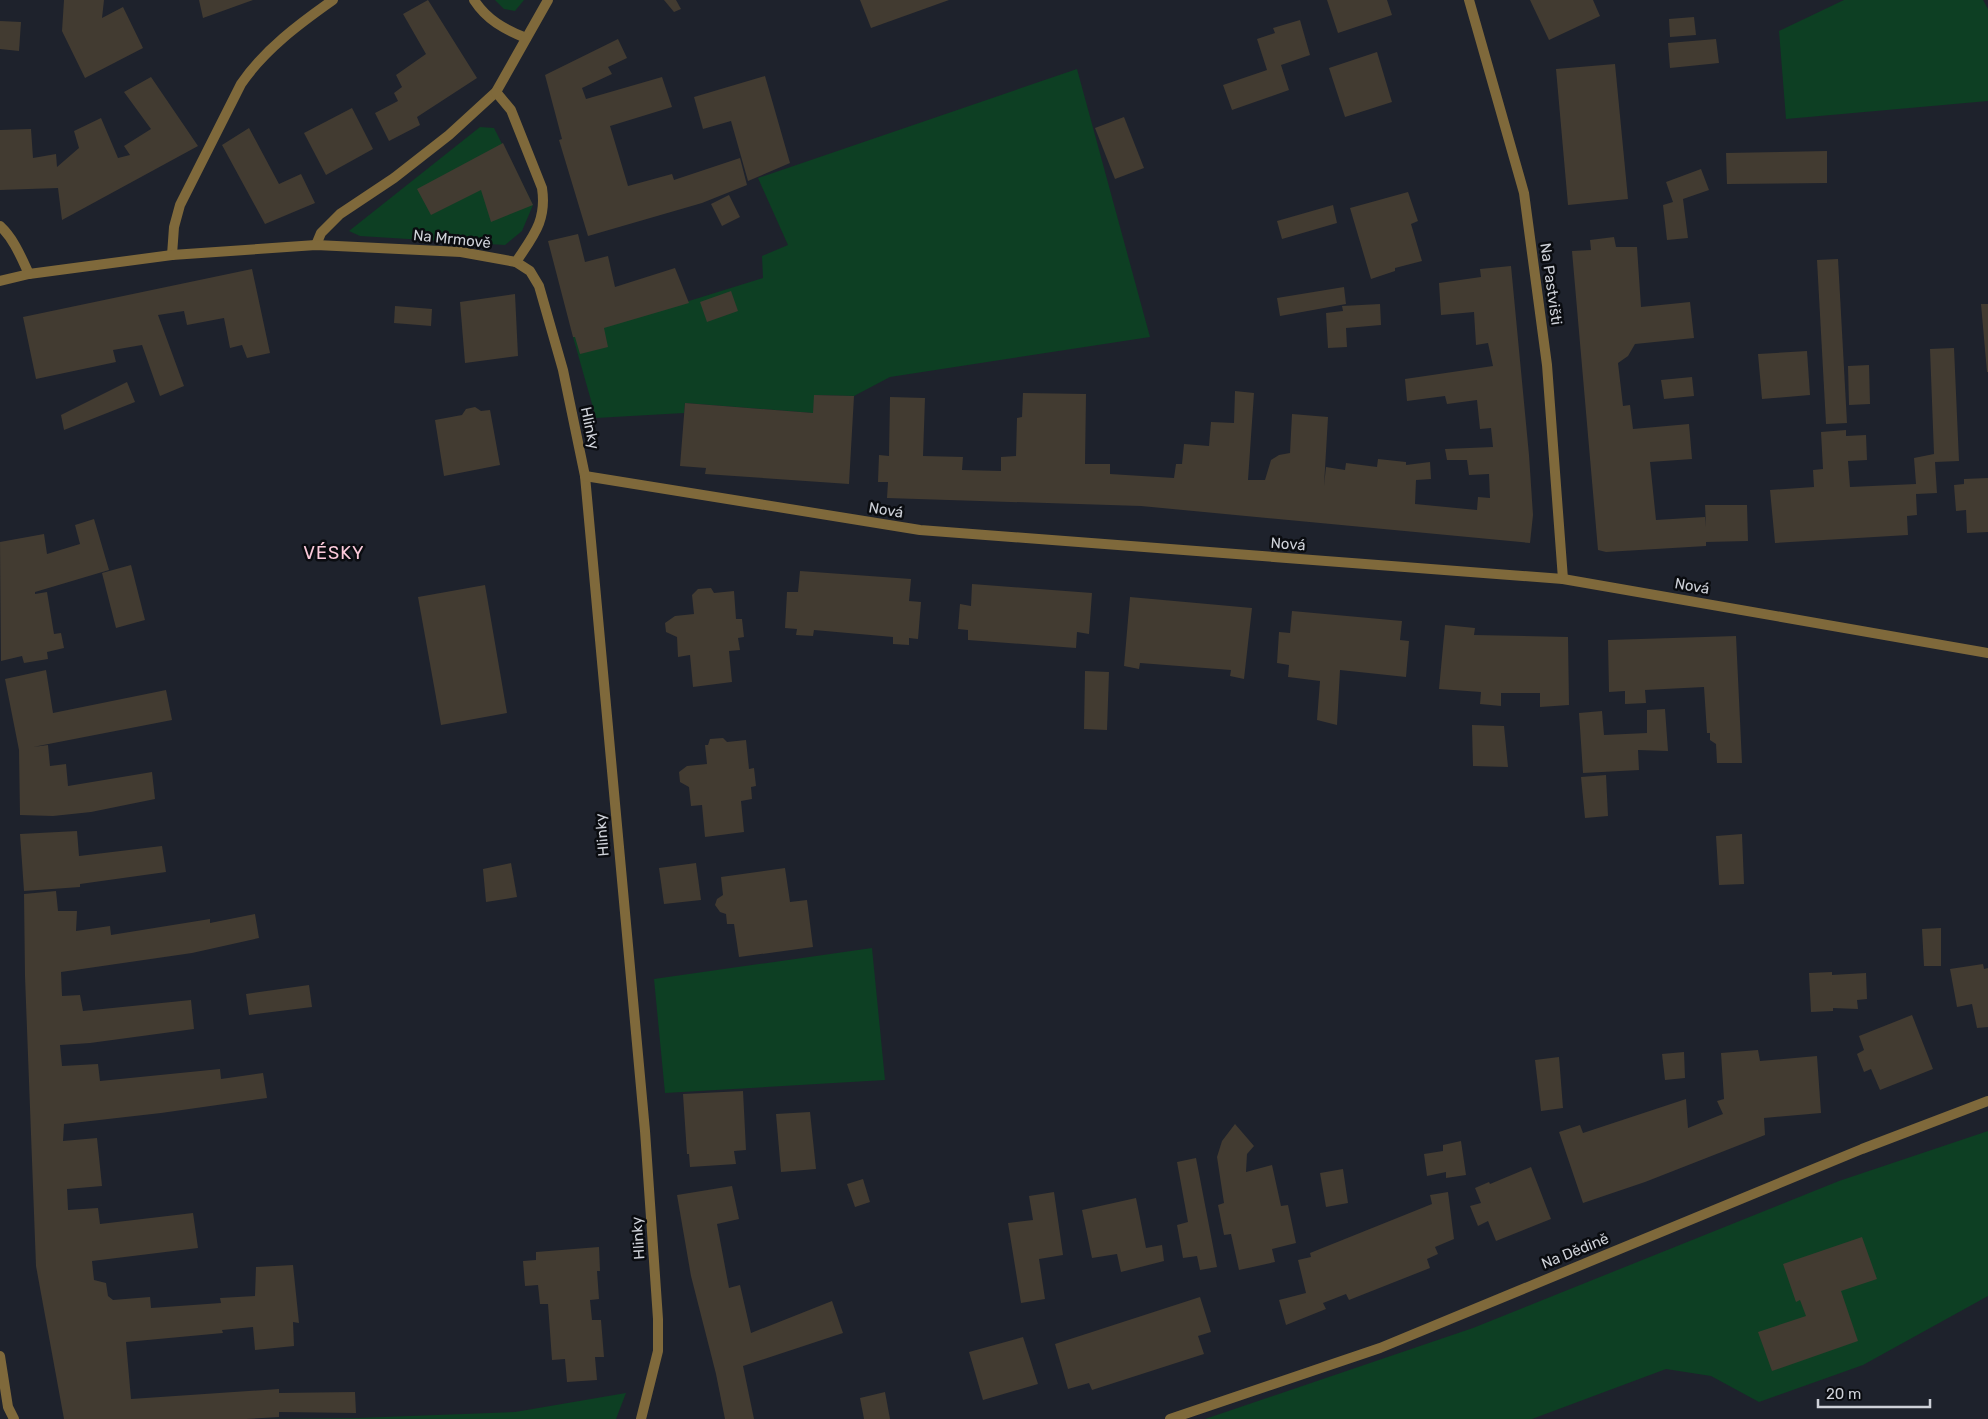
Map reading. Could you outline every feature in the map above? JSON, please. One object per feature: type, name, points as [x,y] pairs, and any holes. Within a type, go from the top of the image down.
[{"type":"street","points":[[172,255],[174,227],[180,205],[250,71],[276,44],[333,0]]},
{"type":"street","points":[[474,0],[484,14],[496,24],[526,38]]},
{"type":"street","points":[[316,246],[321,233],[340,214],[402,172],[449,134],[496,92],[548,0]]},
{"type":"street","name":"Na Pastvišti","points":[[1469,0],[1524,193],[1547,365],[1563,579]]},
{"type":"street","points":[[496,92],[511,110],[542,188],[544,198],[542,219],[516,262]]},
{"type":"street","points":[[0,226],[7,232],[29,274]]},
{"type":"street","name":"Na Mrmově","points":[[0,281],[29,274],[172,255],[316,246],[461,252],[516,262]]},
{"type":"street","name":"Hlinky","points":[[516,262],[530,271],[539,286],[562,370],[585,476],[645,1131],[658,1319],[658,1351],[641,1419]]},
{"type":"street","name":"Nová","points":[[585,476],[920,530],[1563,579],[1988,653]]},
{"type":"street","name":"Na Dědině","points":[[1170,1419],[1380,1348],[1862,1149],[1988,1101]]},
{"type":"street","points":[[0,1356],[8,1407],[14,1419]]},
{"type":"green space","points":[[495,0],[524,0],[515,11],[504,9]]},
{"type":"green space","points":[[1844,0],[1983,0],[1988,9],[1988,101],[1786,119],[1779,31]]},
{"type":"green space","points":[[1077,69],[1150,337],[890,377],[854,396],[815,395],[813,413],[685,403],[684,413],[596,418],[573,337],[763,278],[762,256],[788,245],[758,178]]},
{"type":"green space","points":[[480,127],[494,128],[533,205],[522,231],[505,245],[360,236],[349,231]]},
{"type":"green space","points":[[872,948],[885,1080],[665,1093],[654,979]]},
{"type":"green space","points":[[1988,1131],[1988,1296],[1863,1365],[1759,1402],[1711,1376],[1666,1369],[1532,1419],[1205,1419],[1473,1328],[1839,1181]]},
{"type":"green space","points":[[626,1393],[616,1419],[256,1419],[358,1418],[515,1412]]},
{"type":"building","points":[[64,0],[104,0],[102,18],[123,7],[143,48],[85,78],[62,31]]},
{"type":"building","points":[[199,0],[253,0],[203,18]]},
{"type":"building","points":[[428,0],[477,78],[417,117],[420,125],[389,141],[375,113],[398,101],[394,93],[402,87],[396,75],[426,54],[403,14]]},
{"type":"building","points":[[664,0],[676,0],[681,9],[674,12]]},
{"type":"building","points":[[860,0],[949,0],[871,28]]},
{"type":"building","points":[[1327,0],[1387,0],[1392,15],[1338,33]]},
{"type":"building","points":[[1530,0],[1593,0],[1600,16],[1549,40]]},
{"type":"building","points":[[1694,17],[1696,35],[1670,37],[1669,19]]},
{"type":"building","points":[[1300,20],[1310,55],[1281,65],[1289,90],[1232,110],[1223,85],[1267,70],[1257,39],[1275,33],[1273,28]]},
{"type":"building","points":[[0,21],[21,22],[19,51],[0,49]]},
{"type":"building","points":[[618,39],[627,58],[608,67],[612,74],[582,88],[586,99],[662,77],[672,107],[610,126],[628,186],[672,174],[674,180],[740,158],[747,185],[702,203],[588,236],[559,140],[562,139],[545,75]]},
{"type":"building","points":[[1716,39],[1719,63],[1670,68],[1668,43]]},
{"type":"building","points":[[1377,52],[1392,102],[1345,117],[1329,68]]},
{"type":"building","points":[[1615,64],[1628,199],[1568,205],[1556,69]]},
{"type":"building","points":[[765,76],[790,163],[748,181],[731,121],[703,129],[694,97]]},
{"type":"building","points":[[151,77],[198,146],[62,220],[58,188],[0,190],[0,130],[31,129],[33,158],[56,154],[57,167],[79,148],[74,131],[101,118],[118,158],[130,155],[124,146],[151,129],[124,92]]},
{"type":"building","points":[[352,108],[373,149],[326,175],[304,133]]},
{"type":"building","points":[[1124,117],[1144,168],[1115,179],[1095,128]]},
{"type":"building","points":[[249,128],[279,184],[301,174],[315,203],[265,224],[222,145]]},
{"type":"building","points":[[503,143],[533,205],[491,222],[481,190],[431,215],[417,189]]},
{"type":"building","points":[[1827,151],[1827,183],[1727,184],[1726,153]]},
{"type":"building","points":[[1701,169],[1709,190],[1683,199],[1688,238],[1667,240],[1663,205],[1673,202],[1666,182]]},
{"type":"building","points":[[1408,192],[1418,221],[1411,224],[1422,261],[1395,268],[1395,271],[1371,279],[1350,208]]},
{"type":"building","points":[[729,195],[740,217],[722,226],[711,204]]},
{"type":"building","points":[[1333,205],[1337,223],[1282,239],[1277,221]]},
{"type":"building","points":[[578,234],[585,262],[608,256],[615,287],[675,268],[689,303],[604,328],[608,347],[580,354],[575,337],[573,337],[548,241]]},
{"type":"building","points":[[1614,237],[1616,247],[1637,247],[1641,307],[1690,302],[1694,338],[1635,344],[1628,356],[1618,363],[1623,406],[1630,405],[1633,429],[1689,424],[1692,459],[1650,462],[1656,520],[1705,517],[1706,527],[1705,505],[1747,505],[1748,541],[1706,542],[1706,546],[1606,552],[1598,550],[1572,251],[1591,250],[1590,240]]},
{"type":"building","points":[[1838,259],[1847,423],[1826,424],[1817,260]]},
{"type":"building","points":[[1511,266],[1529,455],[1533,515],[1530,543],[1141,506],[887,498],[888,482],[878,482],[879,455],[889,456],[890,397],[925,398],[923,456],[963,457],[962,470],[1001,471],[1001,457],[1016,456],[1017,418],[1022,417],[1023,393],[1086,394],[1085,464],[1110,464],[1110,474],[1174,478],[1176,464],[1182,464],[1184,444],[1209,446],[1211,422],[1234,423],[1235,391],[1254,393],[1248,480],[1265,480],[1271,460],[1279,455],[1290,453],[1292,414],[1328,417],[1324,486],[1326,467],[1345,470],[1346,463],[1377,467],[1378,459],[1406,462],[1406,465],[1430,462],[1431,479],[1416,480],[1415,504],[1477,510],[1478,497],[1490,498],[1489,474],[1469,475],[1467,460],[1447,460],[1445,449],[1493,447],[1491,428],[1480,429],[1477,400],[1447,404],[1445,396],[1407,401],[1405,379],[1493,366],[1488,343],[1476,345],[1474,312],[1441,315],[1439,283],[1481,277],[1480,269]]},
{"type":"building","points":[[252,269],[270,353],[247,358],[242,345],[230,348],[224,318],[187,325],[184,311],[158,315],[184,386],[160,396],[142,345],[113,350],[116,362],[36,379],[23,317]]},
{"type":"building","points":[[1344,287],[1346,304],[1280,316],[1277,298]]},
{"type":"building","points":[[731,291],[738,311],[707,322],[700,302]]},
{"type":"building","points":[[515,294],[518,356],[465,363],[460,302]]},
{"type":"building","points":[[1380,304],[1381,325],[1346,328],[1347,347],[1328,348],[1326,313],[1343,311],[1342,306]]},
{"type":"building","points":[[1981,304],[1988,304],[1988,372],[1987,372]]},
{"type":"building","points":[[395,306],[432,309],[431,326],[394,323]]},
{"type":"building","points":[[1954,348],[1959,461],[1935,462],[1937,493],[1916,494],[1917,515],[1907,516],[1908,535],[1775,543],[1770,490],[1814,487],[1813,470],[1823,469],[1821,432],[1846,430],[1846,436],[1866,435],[1867,460],[1848,461],[1850,487],[1916,484],[1914,458],[1934,454],[1930,349]]},
{"type":"building","points":[[1807,351],[1810,395],[1762,399],[1758,354]]},
{"type":"building","points":[[1869,365],[1870,404],[1849,405],[1848,366]]},
{"type":"building","points":[[1692,377],[1694,396],[1664,399],[1661,380]]},
{"type":"building","points":[[127,382],[135,402],[64,430],[61,415]]},
{"type":"building","points":[[814,395],[854,396],[849,484],[705,474],[706,468],[680,466],[685,403],[813,413]]},
{"type":"building","points":[[475,407],[481,411],[490,410],[500,465],[444,476],[435,420],[462,415],[466,409]]},
{"type":"building","points":[[1988,478],[1988,532],[1967,533],[1966,510],[1956,511],[1954,485],[1964,484],[1964,479]]},
{"type":"building","points":[[94,519],[109,570],[35,592],[35,594],[47,592],[54,634],[61,633],[64,648],[47,652],[48,659],[24,663],[22,656],[1,661],[0,542],[44,534],[47,554],[80,544],[75,525]]},
{"type":"building","points":[[131,565],[145,620],[116,628],[102,573]]},
{"type":"building","points":[[800,571],[911,579],[909,601],[921,602],[918,639],[909,638],[909,645],[893,644],[893,637],[814,630],[813,636],[796,635],[797,629],[785,628],[787,592],[798,592]]},
{"type":"building","points":[[972,584],[1092,593],[1089,634],[1077,632],[1076,648],[968,640],[968,630],[958,629],[960,604],[971,606]]},
{"type":"building","points":[[485,585],[507,713],[441,725],[418,597]]},
{"type":"building","points":[[711,588],[714,593],[734,591],[736,619],[742,619],[744,637],[738,638],[740,650],[729,651],[732,682],[693,687],[690,655],[678,657],[677,637],[666,632],[665,623],[675,616],[694,614],[692,595],[698,589]]},
{"type":"building","points":[[1130,597],[1252,608],[1244,679],[1230,676],[1231,670],[1140,663],[1139,669],[1124,666]]},
{"type":"building","points":[[1292,611],[1402,621],[1400,640],[1409,641],[1406,677],[1340,670],[1337,725],[1317,720],[1320,681],[1288,677],[1289,665],[1277,663],[1279,632],[1290,633]]},
{"type":"building","points":[[1445,625],[1475,628],[1474,635],[1568,637],[1569,705],[1540,707],[1540,693],[1501,693],[1501,706],[1480,704],[1481,692],[1439,689]]},
{"type":"building","points":[[1736,636],[1742,763],[1717,763],[1716,744],[1710,740],[1710,733],[1707,733],[1704,687],[1645,690],[1646,703],[1625,704],[1625,691],[1609,692],[1608,640]]},
{"type":"building","points":[[46,670],[53,713],[166,690],[172,720],[33,747],[48,745],[50,766],[66,764],[68,786],[152,772],[155,799],[91,812],[53,816],[20,815],[19,750],[5,679]]},
{"type":"building","points":[[1085,671],[1109,672],[1107,730],[1084,729]]},
{"type":"building","points":[[1665,709],[1668,751],[1638,750],[1639,770],[1583,773],[1579,713],[1602,711],[1604,735],[1647,733],[1647,710]]},
{"type":"building","points":[[1472,725],[1504,726],[1508,767],[1473,766]]},
{"type":"building","points":[[723,738],[727,742],[746,740],[749,769],[754,768],[756,786],[751,787],[752,799],[741,801],[744,832],[705,837],[702,805],[691,806],[689,787],[680,782],[679,772],[687,766],[707,764],[705,745],[708,745],[710,739]]},
{"type":"building","points":[[1606,775],[1608,816],[1585,818],[1581,777]]},
{"type":"building","points":[[77,831],[79,856],[162,846],[166,872],[80,884],[80,887],[24,891],[20,834]]},
{"type":"building","points":[[1742,834],[1744,884],[1719,885],[1716,836]]},
{"type":"building","points":[[511,863],[517,897],[486,902],[483,869]]},
{"type":"building","points":[[696,863],[701,900],[664,904],[659,868]]},
{"type":"building","points":[[785,868],[790,902],[807,900],[813,947],[739,957],[734,924],[727,924],[726,914],[720,912],[715,905],[717,899],[723,895],[721,877]]},
{"type":"building","points":[[56,891],[58,911],[77,911],[76,931],[110,926],[111,935],[210,919],[210,923],[255,914],[259,938],[192,953],[61,972],[62,996],[80,995],[83,1011],[191,1000],[194,1029],[90,1043],[60,1045],[62,1066],[98,1064],[100,1081],[220,1069],[221,1079],[263,1073],[267,1098],[64,1124],[63,1141],[97,1138],[102,1186],[67,1189],[68,1210],[98,1208],[100,1224],[193,1213],[198,1248],[92,1261],[94,1280],[106,1283],[108,1296],[113,1300],[150,1297],[151,1308],[221,1303],[220,1298],[255,1296],[256,1267],[293,1265],[299,1323],[293,1322],[294,1346],[255,1350],[253,1327],[222,1330],[223,1333],[126,1342],[131,1399],[279,1389],[279,1393],[355,1392],[356,1413],[279,1412],[279,1417],[246,1419],[64,1419],[36,1266],[25,976],[24,894]]},
{"type":"building","points":[[1941,928],[1941,966],[1924,966],[1922,929]]},
{"type":"building","points":[[1983,964],[1984,969],[1988,968],[1988,1027],[1977,1028],[1972,1004],[1957,1007],[1950,969]]},
{"type":"building","points":[[1832,972],[1832,975],[1866,973],[1867,999],[1857,1000],[1858,1009],[1833,1008],[1833,1011],[1811,1012],[1809,973]]},
{"type":"building","points":[[309,985],[312,1007],[249,1015],[246,994]]},
{"type":"building","points":[[1912,1015],[1933,1069],[1880,1090],[1871,1069],[1864,1072],[1857,1054],[1864,1050],[1859,1036]]},
{"type":"building","points":[[1758,1050],[1760,1061],[1817,1056],[1821,1113],[1764,1118],[1765,1135],[1645,1182],[1583,1203],[1559,1132],[1580,1125],[1583,1133],[1686,1099],[1688,1128],[1723,1114],[1717,1101],[1724,1099],[1721,1053]]},
{"type":"building","points":[[1684,1052],[1685,1078],[1665,1080],[1662,1054]]},
{"type":"building","points":[[1559,1057],[1563,1108],[1541,1111],[1535,1060]]},
{"type":"building","points":[[743,1091],[746,1150],[734,1151],[736,1164],[690,1167],[689,1154],[687,1154],[683,1094]]},
{"type":"building","points":[[810,1112],[816,1169],[781,1172],[776,1114]]},
{"type":"building","points":[[1235,1124],[1254,1146],[1247,1154],[1246,1172],[1272,1165],[1281,1206],[1288,1205],[1296,1243],[1272,1249],[1275,1262],[1239,1270],[1231,1234],[1224,1235],[1218,1205],[1224,1203],[1217,1157],[1222,1141]]},
{"type":"building","points":[[1461,1141],[1466,1175],[1446,1178],[1446,1172],[1427,1176],[1424,1154],[1443,1151],[1443,1145]]},
{"type":"building","points":[[1196,1158],[1217,1267],[1200,1270],[1197,1256],[1183,1258],[1177,1225],[1188,1222],[1177,1162]]},
{"type":"building","points":[[1531,1167],[1551,1219],[1496,1241],[1488,1221],[1478,1226],[1470,1206],[1481,1203],[1475,1188],[1489,1182],[1490,1184]]},
{"type":"building","points":[[1343,1169],[1348,1203],[1326,1207],[1320,1173]]},
{"type":"building","points":[[863,1179],[870,1202],[855,1207],[847,1184]]},
{"type":"building","points":[[732,1186],[739,1219],[717,1224],[729,1288],[740,1285],[751,1333],[832,1301],[843,1333],[743,1366],[754,1419],[725,1419],[716,1374],[691,1276],[677,1195]]},
{"type":"building","points":[[1054,1192],[1063,1255],[1039,1259],[1045,1299],[1021,1303],[1008,1223],[1033,1220],[1029,1196]]},
{"type":"building","points":[[1448,1192],[1454,1239],[1435,1247],[1438,1254],[1427,1259],[1430,1268],[1349,1300],[1346,1294],[1323,1303],[1326,1309],[1286,1325],[1279,1300],[1306,1293],[1298,1260],[1311,1257],[1310,1253],[1432,1204],[1430,1195]]},
{"type":"building","points":[[1136,1198],[1146,1248],[1162,1245],[1164,1261],[1121,1272],[1117,1254],[1092,1258],[1082,1210]]},
{"type":"building","points":[[1862,1237],[1877,1279],[1841,1291],[1858,1341],[1772,1371],[1758,1332],[1806,1316],[1800,1300],[1796,1302],[1783,1264]]},
{"type":"building","points":[[599,1247],[600,1271],[597,1271],[599,1299],[590,1300],[592,1320],[601,1320],[604,1357],[595,1357],[597,1380],[567,1382],[565,1359],[552,1360],[548,1304],[540,1304],[538,1285],[525,1286],[523,1261],[536,1260],[536,1252]]},
{"type":"building","points":[[1200,1297],[1211,1332],[1198,1336],[1204,1354],[1092,1390],[1089,1383],[1068,1389],[1055,1344]]},
{"type":"building","points":[[1023,1337],[1038,1384],[983,1400],[969,1352]]},
{"type":"building","points":[[885,1392],[890,1419],[864,1419],[860,1398]]},
{"type":"district","name":"VÉSKY","points":[[334,553]]}]
